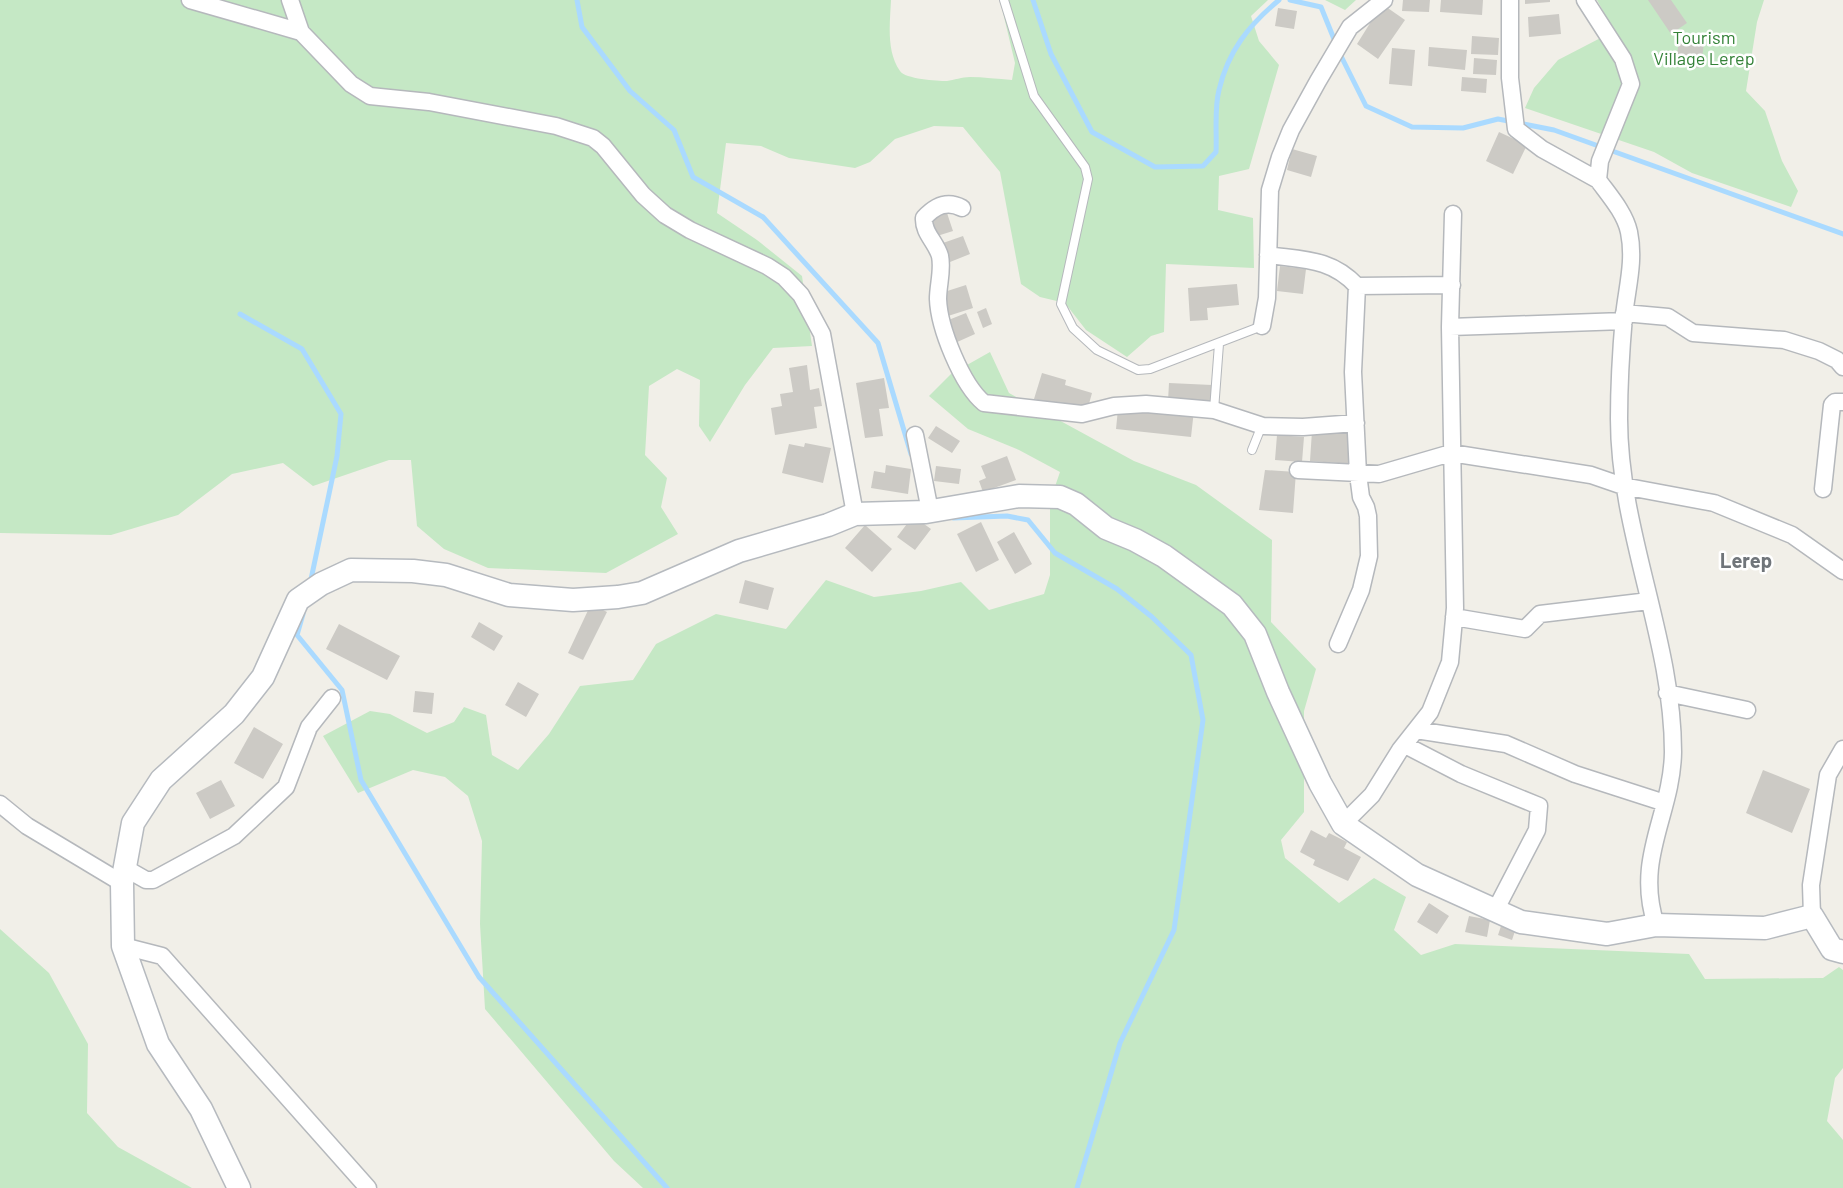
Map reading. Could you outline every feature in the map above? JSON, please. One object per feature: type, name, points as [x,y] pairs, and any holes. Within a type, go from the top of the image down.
[{"type":"street","points":[[190,0],[301,32]]},
{"type":"street","points":[[290,0],[301,32],[351,84],[370,96],[429,102],[556,126],[593,138],[603,146],[642,195],[665,215],[690,230],[767,266],[784,277],[801,295],[822,334],[855,514]]},
{"type":"street","points":[[1262,326],[1266,298],[1270,190],[1280,157],[1291,130],[1350,27],[1384,0]]},
{"type":"street","points":[[1510,0],[1510,78],[1515,122],[1542,149],[1598,180],[1618,208],[1629,230],[1633,258],[1624,317],[1619,420],[1623,486],[1648,601],[1658,637],[1672,721],[1673,754],[1665,803],[1652,849],[1649,876],[1650,906],[1656,924]]},
{"type":"street","points":[[1585,0],[1623,59],[1631,84],[1600,161],[1598,180]]},
{"type":"street","points":[[962,208],[954,204],[942,205],[931,210],[924,218],[924,224],[939,254],[941,265],[938,300],[941,316],[956,363],[973,394],[984,403],[1082,414],[1114,406],[1146,404],[1214,410],[1262,425],[1303,428],[1356,423]]},
{"type":"street","points":[[1343,824],[1372,795],[1405,745],[1430,712],[1450,662],[1454,617],[1450,327],[1453,214]]},
{"type":"street","points":[[1268,255],[1327,264],[1347,275],[1357,286],[1353,372],[1358,474],[1360,497],[1366,507],[1368,516],[1369,556],[1361,590],[1338,644]]},
{"type":"street","points":[[1357,286],[1452,285]]},
{"type":"street","points":[[1450,327],[1624,317],[1668,317],[1693,333],[1784,340],[1819,351],[1837,360],[1843,367]]},
{"type":"street","points":[[1823,489],[1828,420],[1832,405],[1835,402],[1843,402]]},
{"type":"street","points":[[916,435],[924,512]]},
{"type":"street","points":[[1298,470],[1379,474],[1451,453],[1591,475],[1623,486],[1714,503],[1792,536],[1843,571]]},
{"type":"street","points":[[239,1188],[201,1109],[158,1044],[123,946],[124,876],[134,824],[161,780],[234,714],[263,677],[298,600],[321,584],[351,570],[386,572],[413,570],[446,575],[508,595],[573,600],[618,597],[642,593],[665,585],[739,551],[828,525],[855,514],[924,512],[1019,496],[1060,497],[1076,504],[1106,528],[1135,540],[1207,585],[1232,605],[1255,634],[1282,700],[1320,783],[1343,824],[1416,875],[1521,922],[1606,934],[1656,924],[1765,928],[1812,916]]},
{"type":"street","points":[[1454,617],[1525,629],[1540,614],[1648,601]]},
{"type":"street","points":[[1667,693],[1748,710]]},
{"type":"street","points":[[0,804],[27,826],[124,876],[153,880],[234,836],[286,787],[309,727],[332,698]]},
{"type":"street","points":[[1416,730],[1506,744],[1575,774],[1665,803]]},
{"type":"street","points":[[1405,745],[1461,774],[1539,806],[1537,830],[1496,910]]},
{"type":"street","points":[[1843,749],[1828,775],[1811,885],[1812,916],[1832,949],[1843,952]]},
{"type":"street","points":[[123,946],[162,956],[368,1188]]},
{"type":"lane","points":[[1004,0],[1034,96],[1085,167],[1088,179],[1061,304],[1074,328],[1097,350],[1138,370],[1150,369],[1262,326]]},
{"type":"lane","points":[[1214,410],[1219,344]]},
{"type":"lane","points":[[1252,450],[1262,425]]},
{"type":"green space","points":[[0,0],[891,0],[891,46],[900,71],[914,78],[947,81],[964,77],[1012,80],[1015,63],[1000,0],[1268,0],[1251,16],[1259,41],[1279,65],[1249,169],[1219,176],[1218,210],[1253,218],[1254,268],[1166,264],[1164,332],[1151,336],[1127,357],[1086,330],[1065,303],[1040,297],[1021,284],[1000,172],[963,127],[934,126],[895,139],[870,162],[855,168],[789,158],[761,146],[726,143],[717,213],[757,240],[802,276],[812,346],[773,348],[745,385],[710,442],[699,426],[700,380],[677,369],[649,386],[645,455],[667,478],[661,507],[678,534],[606,573],[488,568],[444,549],[417,526],[411,460],[389,460],[313,486],[283,463],[232,474],[178,515],[111,535],[0,533]]},
{"type":"green space","points":[[1325,0],[1356,0],[1345,10]]},
{"type":"green space","name":"Tourism Village Lerep","points":[[1597,0],[1764,0],[1757,22],[1746,91],[1765,111],[1782,161],[1798,191],[1791,207],[1692,173],[1654,152],[1525,108],[1534,88],[1558,60],[1614,31]]},
{"type":"green space","points":[[990,352],[1009,393],[1134,461],[1196,485],[1272,540],[1271,622],[1316,669],[1304,711],[1304,812],[1281,840],[1285,858],[1339,903],[1374,878],[1406,897],[1394,930],[1421,955],[1455,944],[1689,954],[1705,979],[1823,978],[1839,967],[1843,970],[1843,1068],[1835,1078],[1827,1121],[1843,1140],[1843,1188],[643,1188],[614,1161],[485,1009],[480,924],[482,841],[468,796],[445,777],[413,770],[358,793],[323,736],[370,711],[390,714],[427,733],[454,722],[464,707],[486,715],[492,755],[518,770],[549,734],[580,686],[633,680],[656,644],[716,614],[786,629],[826,580],[874,597],[921,591],[961,582],[989,610],[1044,594],[1050,575],[1050,501],[1060,472],[1019,450],[968,429],[929,396],[951,374]]},
{"type":"green space","points":[[0,929],[49,973],[88,1044],[87,1113],[118,1147],[192,1188],[0,1188]]},
{"type":"building","points":[[1403,0],[1430,0],[1429,12],[1402,11]]},
{"type":"building","points":[[1441,0],[1483,0],[1482,15],[1440,12]]},
{"type":"building","points":[[1525,0],[1550,0],[1550,2],[1525,4]]},
{"type":"building","points":[[1648,0],[1671,0],[1687,23],[1671,34]]},
{"type":"building","points":[[1382,4],[1405,20],[1378,59],[1357,44]]},
{"type":"building","points":[[1278,8],[1297,11],[1294,29],[1275,26]]},
{"type":"building","points":[[1559,14],[1561,34],[1529,37],[1528,17]]},
{"type":"building","points":[[1472,36],[1499,38],[1498,55],[1471,54]]},
{"type":"building","points":[[1679,39],[1704,42],[1701,68],[1676,65]]},
{"type":"building","points":[[1429,47],[1467,50],[1465,70],[1428,66]]},
{"type":"building","points":[[1392,48],[1415,50],[1412,86],[1389,84]]},
{"type":"building","points":[[1474,58],[1497,60],[1496,75],[1473,74]]},
{"type":"building","points":[[1462,77],[1487,79],[1486,93],[1461,91]]},
{"type":"building","points":[[1499,132],[1527,145],[1513,174],[1486,161]]},
{"type":"building","points":[[1292,149],[1317,156],[1311,177],[1287,170]]},
{"type":"building","points":[[947,213],[953,231],[937,236],[931,219]]},
{"type":"building","points":[[963,236],[970,254],[950,262],[943,243]]},
{"type":"building","points":[[1280,266],[1306,269],[1303,294],[1277,291]]},
{"type":"building","points":[[1237,284],[1239,305],[1207,308],[1208,320],[1190,321],[1188,288]]},
{"type":"building","points":[[966,285],[973,308],[948,316],[941,293]]},
{"type":"building","points":[[986,308],[992,324],[983,328],[977,312]]},
{"type":"building","points":[[966,313],[975,334],[955,343],[946,321]]},
{"type":"building","points":[[807,365],[810,390],[819,388],[822,406],[814,407],[817,428],[775,435],[771,408],[782,406],[780,394],[793,392],[789,368]]},
{"type":"building","points":[[1042,373],[1066,380],[1065,385],[1092,393],[1087,411],[1060,403],[1059,406],[1034,399]]},
{"type":"building","points":[[884,378],[889,408],[879,409],[883,436],[865,438],[856,383]]},
{"type":"building","points":[[1169,383],[1212,385],[1212,403],[1168,401]]},
{"type":"building","points":[[1118,409],[1194,410],[1191,437],[1116,429]]},
{"type":"building","points":[[936,426],[960,441],[952,453],[928,438]]},
{"type":"building","points":[[1312,431],[1354,434],[1352,464],[1310,461]]},
{"type":"building","points":[[1277,435],[1304,437],[1302,462],[1275,460]]},
{"type":"building","points":[[805,443],[831,448],[823,483],[782,473],[789,444],[804,447]]},
{"type":"building","points":[[1007,456],[1016,480],[983,492],[979,481],[986,478],[981,466]]},
{"type":"building","points":[[886,465],[911,469],[908,494],[871,488],[874,471],[885,473]]},
{"type":"building","points":[[936,466],[961,469],[959,484],[934,481]]},
{"type":"building","points":[[1265,470],[1296,472],[1293,513],[1259,510]]},
{"type":"building","points":[[913,516],[931,529],[915,550],[897,537]]},
{"type":"building","points":[[981,522],[999,560],[976,572],[957,534]]},
{"type":"building","points":[[865,525],[892,549],[872,572],[845,548]]},
{"type":"building","points":[[1014,532],[1032,564],[1015,574],[997,542]]},
{"type":"building","points":[[745,580],[774,588],[768,610],[739,603]]},
{"type":"building","points":[[591,604],[607,612],[583,660],[568,653]]},
{"type":"building","points":[[479,622],[503,636],[494,651],[471,637]]},
{"type":"building","points":[[339,624],[400,656],[387,680],[326,649]]},
{"type":"building","points":[[518,682],[539,694],[526,717],[505,705]]},
{"type":"building","points":[[415,691],[434,693],[432,714],[413,712]]},
{"type":"building","points":[[254,727],[283,744],[263,779],[234,763]]},
{"type":"building","points":[[1763,770],[1810,789],[1792,833],[1746,813]]},
{"type":"building","points":[[221,780],[235,806],[210,819],[196,793]]},
{"type":"building","points":[[1311,830],[1326,838],[1329,833],[1347,842],[1344,848],[1361,857],[1348,881],[1313,865],[1315,860],[1300,852]]},
{"type":"building","points":[[1429,903],[1449,916],[1437,934],[1417,922]]},
{"type":"building","points":[[1469,916],[1490,920],[1487,937],[1465,932]]},
{"type":"building","points":[[1501,926],[1515,931],[1512,940],[1498,935]]},
{"type":"waterway","points":[[577,0],[582,27],[630,91],[674,130],[693,177],[763,217],[878,343],[911,454]]},
{"type":"waterway","points":[[1033,0],[1051,54],[1092,132],[1155,167],[1203,166],[1216,152],[1217,97],[1228,63],[1249,29],[1279,0]]},
{"type":"waterway","points":[[1290,0],[1321,7],[1336,44]]},
{"type":"waterway","points":[[1339,52],[1366,106],[1412,127],[1463,128],[1498,119],[1554,130],[1843,234]]},
{"type":"waterway","points":[[240,314],[302,349],[341,414],[337,456],[310,584]]},
{"type":"waterway","points":[[953,518],[1007,516],[1028,520],[1055,553],[1117,589],[1152,617],[1191,655],[1203,720],[1174,930],[1120,1043],[1077,1188]]},
{"type":"waterway","points":[[303,614],[297,635],[342,690],[361,780],[479,977],[667,1188]]},
{"type":"district","name":"Lerep","points":[[1746,560]]}]
